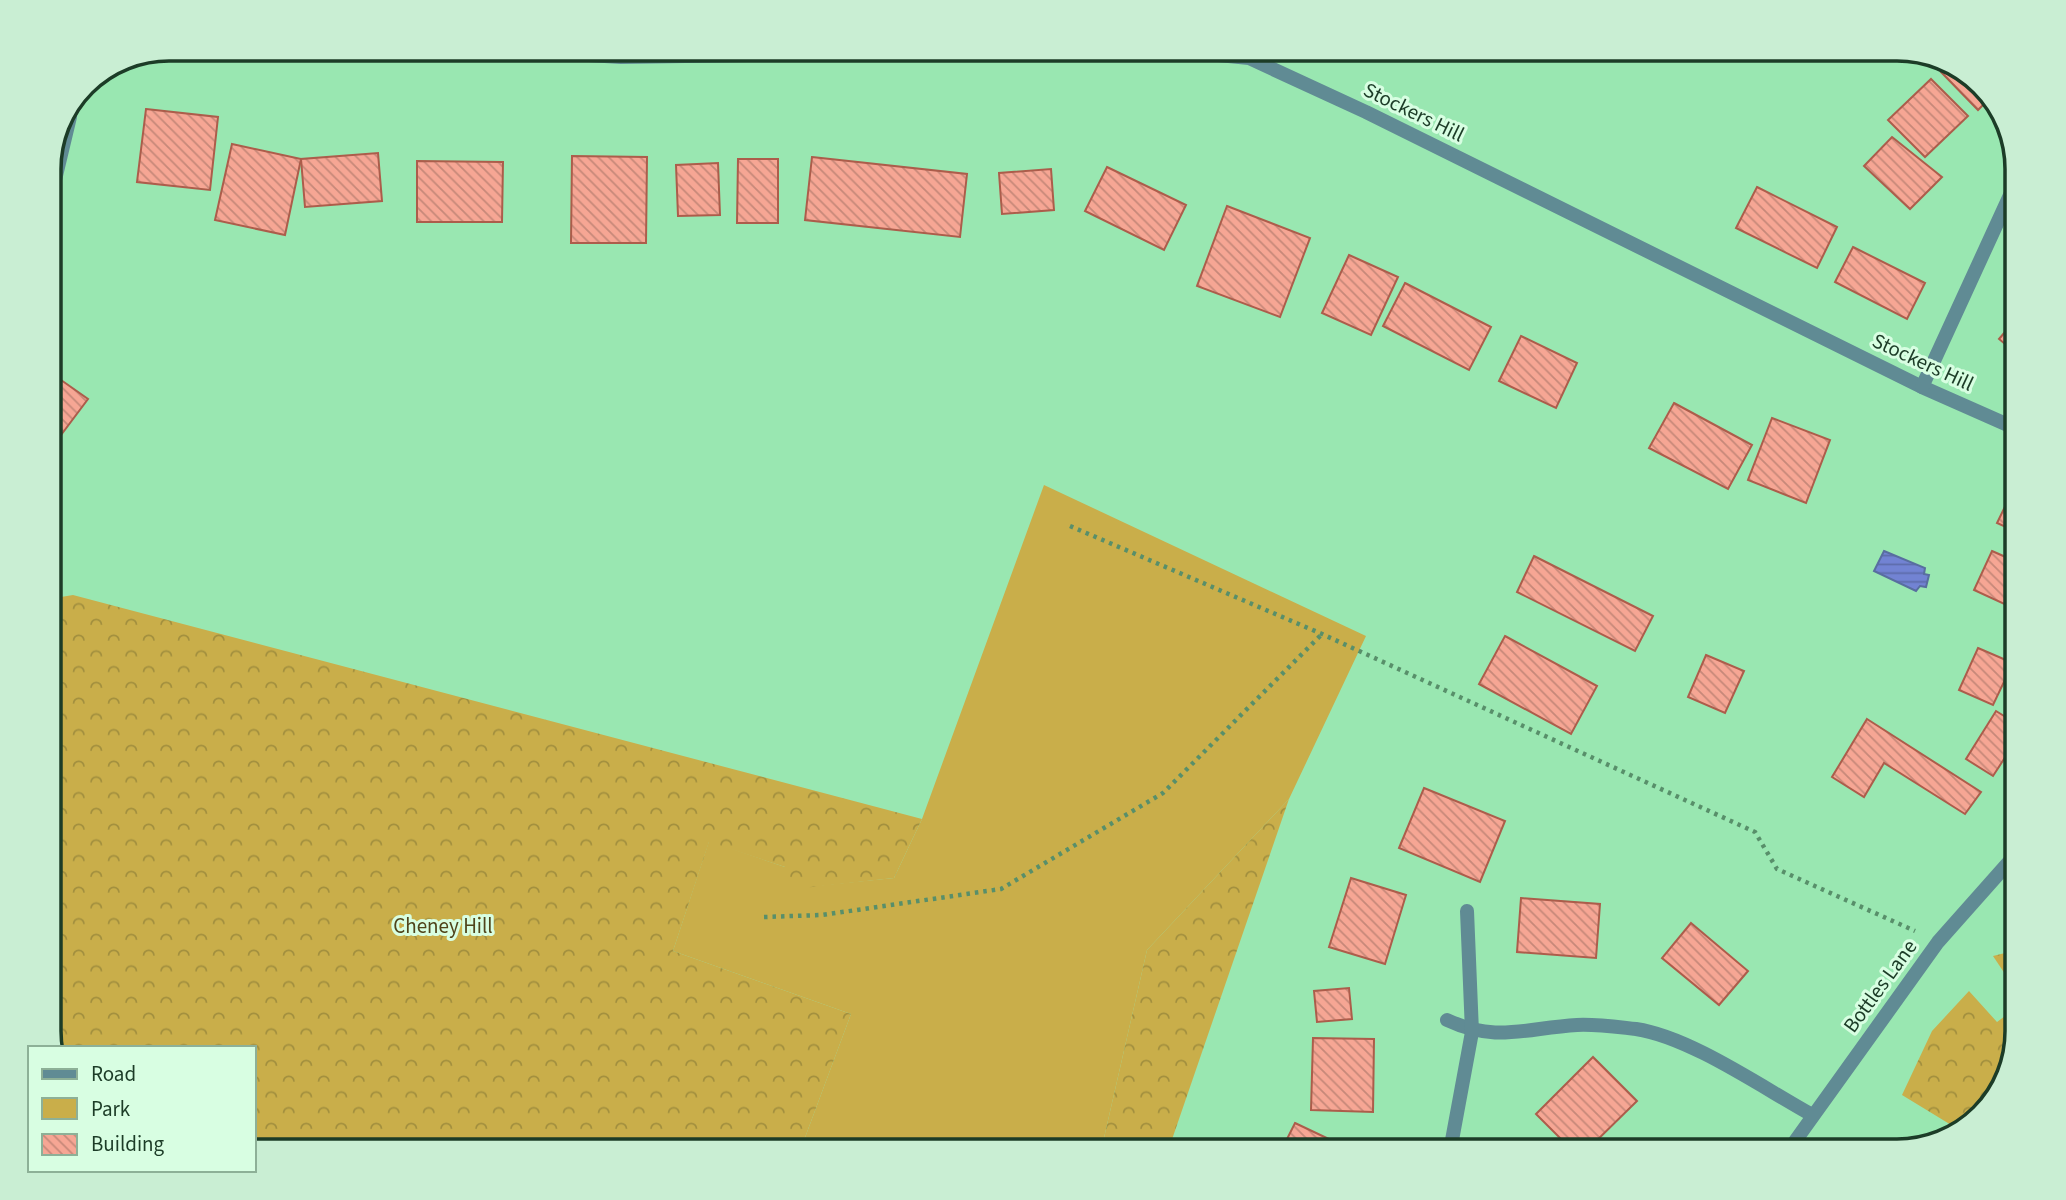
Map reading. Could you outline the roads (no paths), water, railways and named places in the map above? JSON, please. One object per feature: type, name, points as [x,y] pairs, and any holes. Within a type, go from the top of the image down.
[{"type":"street","name":"Stockers Hill","points":[[1255,61],[1479,167],[1922,387],[2005,424]]},
{"type":"street","points":[[1922,387],[2005,206]]},
{"type":"street","name":"Bottles Lane","points":[[1796,1139],[1938,942],[2005,867]]},
{"type":"street","points":[[1452,1139],[1472,1031],[1467,911]]},
{"type":"street","points":[[1447,1020],[1472,1031],[1496,1034],[1580,1025],[1639,1030],[1696,1050],[1812,1115]]},
{"type":"water","points":[[1884,551],[1925,568],[1924,574],[1929,575],[1926,587],[1920,586],[1916,591],[1874,571]]},
{"type":"park label","name":"Cheney Hill","points":[[443,926]]}]
